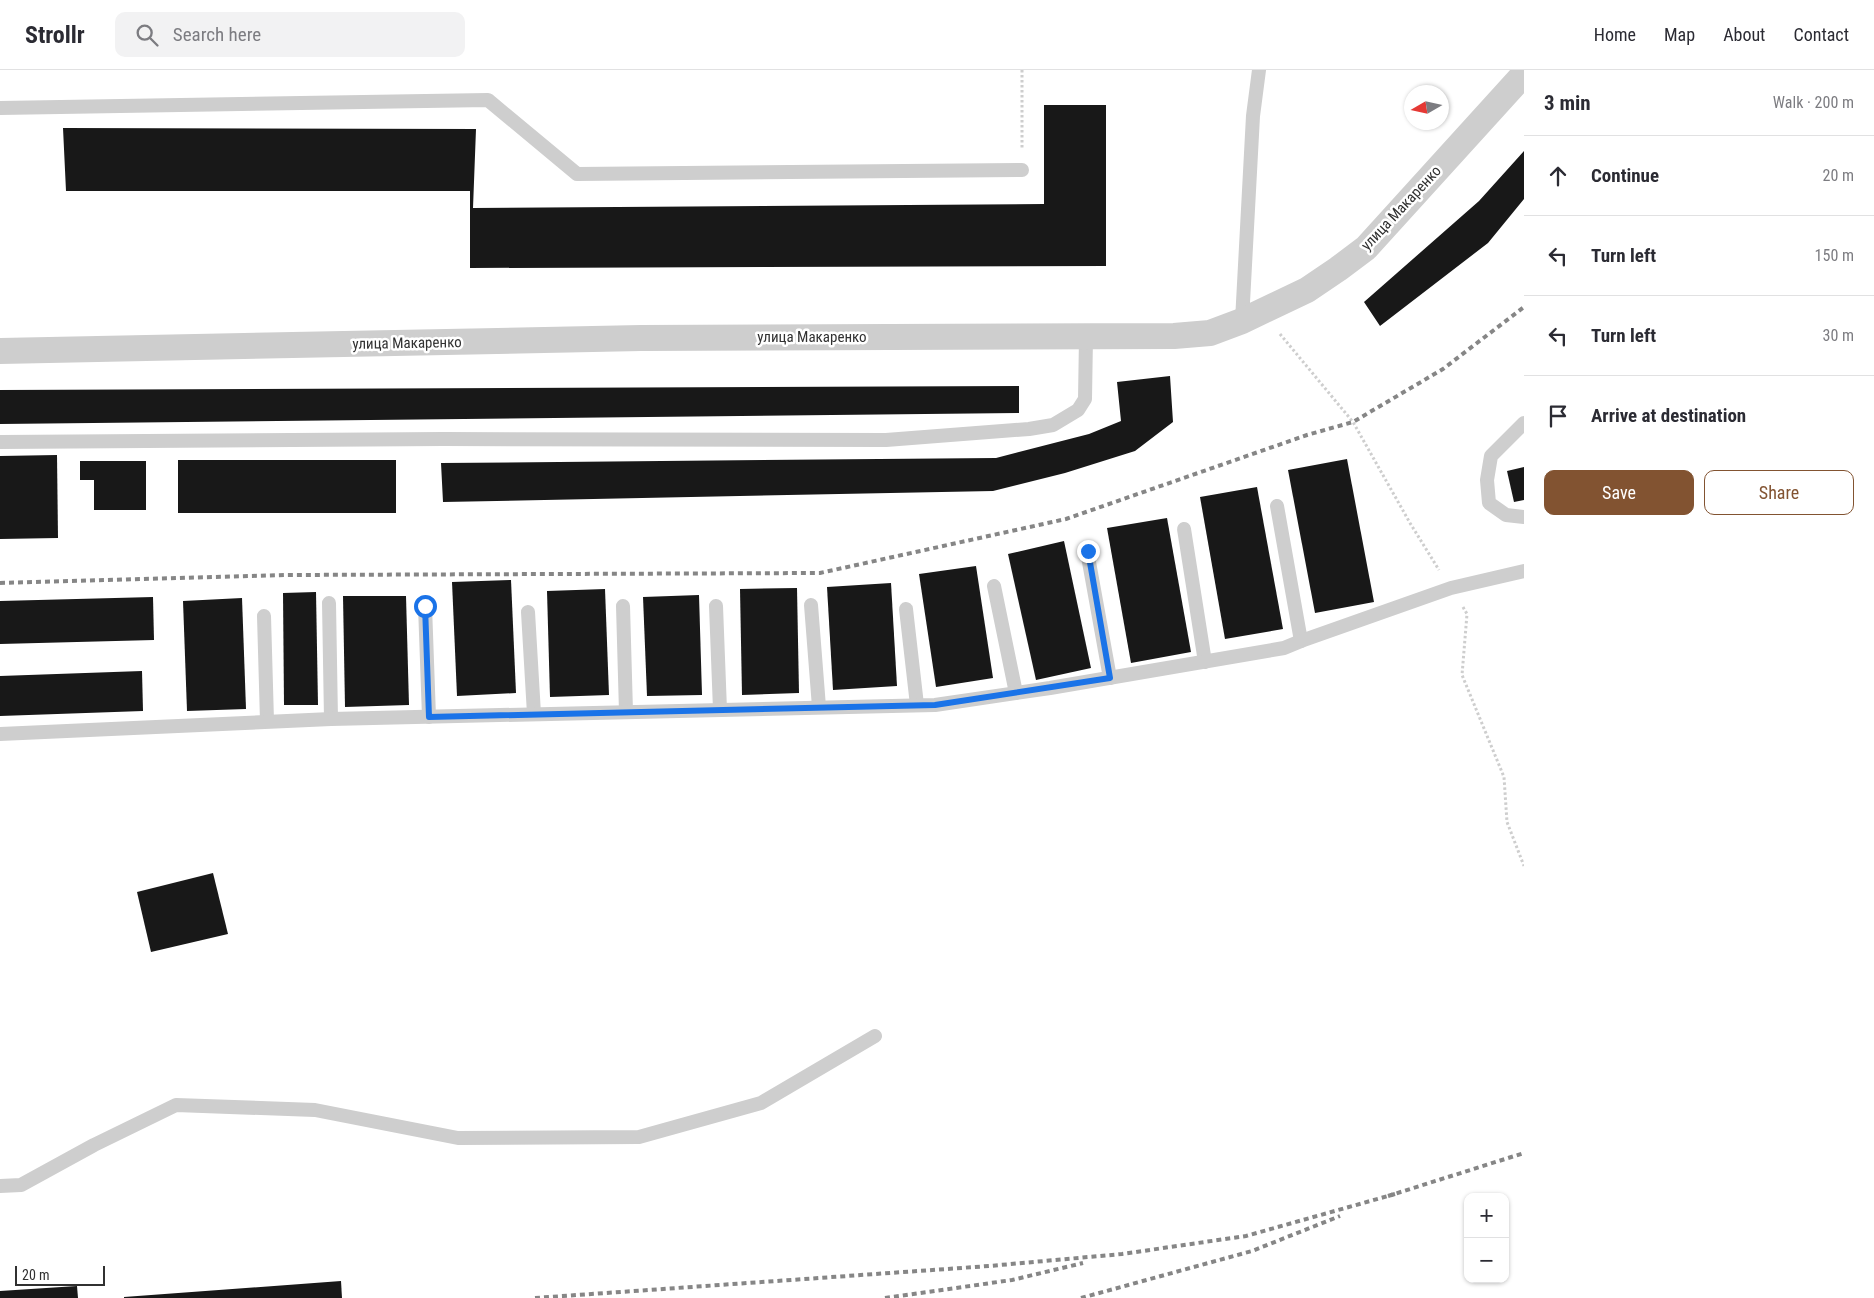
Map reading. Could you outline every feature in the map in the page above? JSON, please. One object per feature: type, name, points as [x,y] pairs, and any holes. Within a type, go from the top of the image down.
[{"type":"street","name":"улица Макаренко","points":[[0,351],[631,338],[1174,336],[1210,333],[1242,321],[1307,290],[1366,248],[1524,74]]},
{"type":"lane","points":[[1242,321],[1253,116],[1259,70]]},
{"type":"lane","points":[[0,108],[488,100],[577,174],[1022,170]]},
{"type":"lane","points":[[0,442],[433,439],[886,440],[1029,429],[1053,426],[1078,410],[1085,399],[1086,336]]},
{"type":"lane","points":[[1524,424],[1491,456],[1486,480],[1489,503],[1506,515],[1524,517]]},
{"type":"lane","points":[[1277,506],[1301,641]]},
{"type":"lane","points":[[1184,529],[1206,662]]},
{"type":"lane","points":[[1088,551],[1110,678]]},
{"type":"lane","points":[[0,734],[330,719],[935,705],[1110,678],[1284,648],[1451,588],[1524,571]]},
{"type":"lane","points":[[994,586],[1016,693]]},
{"type":"lane","points":[[329,603],[330,719]]},
{"type":"lane","points":[[425,606],[429,717]]},
{"type":"lane","points":[[623,606],[626,712]]},
{"type":"lane","points":[[716,606],[720,710]]},
{"type":"lane","points":[[811,606],[819,707]]},
{"type":"lane","points":[[906,608],[918,705]]},
{"type":"lane","points":[[528,612],[534,714]]},
{"type":"lane","points":[[264,616],[267,721]]},
{"type":"lane","points":[[0,1186],[21,1185],[94,1145],[176,1105],[315,1110],[458,1138],[640,1136],[761,1103],[875,1036]]},
{"type":"path","points":[[1022,70],[1022,170]]},
{"type":"building","points":[[1044,105],[1106,105],[1106,266],[470,268],[470,191],[66,191],[63,128],[476,129],[473,208],[1044,204]]},
{"type":"building","points":[[1524,151],[1524,199],[1488,243],[1380,326],[1364,302],[1479,201]]},
{"type":"building","points":[[1170,376],[1173,422],[1135,451],[1065,473],[993,491],[443,502],[441,463],[996,458],[1089,434],[1121,421],[1117,382]]},
{"type":"building","points":[[1019,386],[1019,413],[0,424],[0,390]]},
{"type":"building","points":[[57,455],[58,538],[0,539],[0,456]]},
{"type":"building","points":[[1347,459],[1374,602],[1315,613],[1288,470]]},
{"type":"building","points":[[178,460],[396,460],[396,513],[178,513]]},
{"type":"building","points":[[80,461],[146,461],[146,510],[94,510],[94,480],[80,480]]},
{"type":"building","points":[[1524,467],[1524,500],[1514,502],[1507,471]]},
{"type":"building","points":[[1257,487],[1283,629],[1225,639],[1200,497]]},
{"type":"building","points":[[1167,518],[1191,652],[1131,663],[1107,528]]},
{"type":"building","points":[[1064,541],[1091,668],[1036,680],[1008,554]]},
{"type":"building","points":[[976,566],[993,678],[936,687],[919,574]]},
{"type":"building","points":[[511,580],[516,693],[457,696],[452,582]]},
{"type":"building","points":[[891,583],[897,686],[833,690],[827,587]]},
{"type":"building","points":[[797,588],[799,693],[742,695],[740,589]]},
{"type":"building","points":[[605,589],[609,695],[550,697],[547,591]]},
{"type":"building","points":[[316,592],[318,705],[284,705],[283,593]]},
{"type":"building","points":[[699,595],[702,695],[647,696],[643,597]]},
{"type":"building","points":[[343,596],[406,596],[409,705],[345,707]]},
{"type":"building","points":[[153,597],[154,640],[0,644],[0,601]]},
{"type":"building","points":[[242,598],[246,709],[187,711],[183,601]]},
{"type":"building","points":[[142,671],[143,711],[0,716],[0,676]]},
{"type":"building","points":[[213,873],[228,934],[151,952],[137,892]]},
{"type":"building","points":[[341,1281],[342,1298],[124,1298],[124,1297]]},
{"type":"building","points":[[77,1286],[78,1298],[0,1298],[0,1291]]},
{"type":"railway","points":[[0,583],[287,575],[820,573],[1066,519],[1307,435],[1353,422],[1443,369],[1524,307]]},
{"type":"railway","points":[[1388,1196],[1524,1153]]},
{"type":"railway","points":[[535,1298],[989,1266],[1122,1254],[1246,1236],[1395,1194]]},
{"type":"railway","points":[[1081,1298],[1252,1251],[1340,1216]]},
{"type":"railway","points":[[885,1298],[1012,1280],[1083,1263]]},
{"type":"route","points":[[425,606],[429,717],[935,705],[1110,678],[1088,551]]}]
